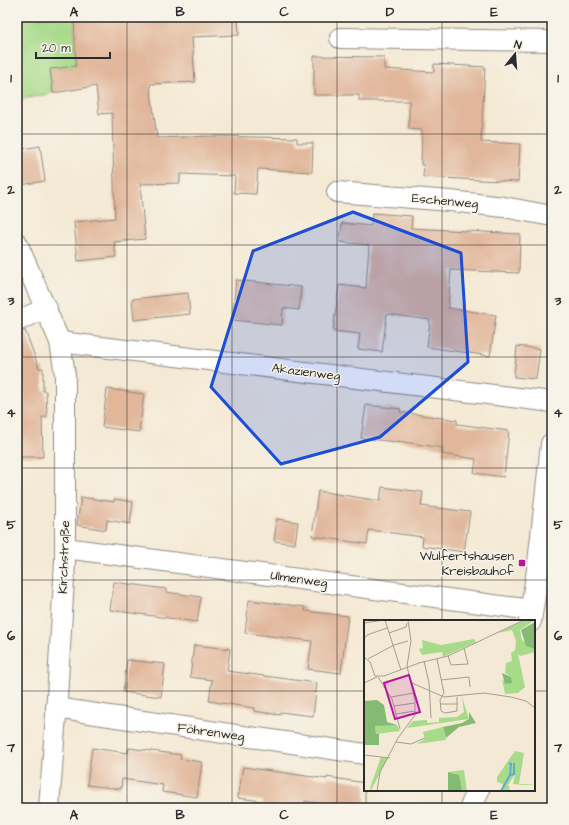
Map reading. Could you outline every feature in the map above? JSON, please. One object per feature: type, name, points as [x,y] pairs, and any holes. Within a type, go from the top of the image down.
[{"type":"main road","points":[[531,616],[552,444]]},
{"type":"main road","points":[[471,808],[478,791]]},
{"type":"street","points":[[340,38],[552,41]]},
{"type":"street","name":"Eschenweg","points":[[337,192],[504,207],[552,216]]},
{"type":"street","name":"Kirchstraße","points":[[17,243],[47,308],[60,342],[65,375],[65,548],[49,808]]},
{"type":"street","points":[[17,321],[47,308]]},
{"type":"street","name":"Akazienweg","points":[[60,342],[552,402]]},
{"type":"street","name":"Ulmenweg","points":[[65,548],[531,616]]},
{"type":"street","name":"Föhrenweg","points":[[56,708],[364,754]]},
{"type":"highlighted area","points":[[353,212],[461,253],[468,362],[380,437],[281,464],[211,387],[253,251]]},
{"type":"green space","points":[[17,17],[74,17],[77,66],[50,69],[53,93],[17,100]]},
{"type":"building","points":[[74,17],[238,18],[239,35],[192,37],[195,82],[150,84],[157,138],[212,136],[297,138],[297,143],[313,143],[312,172],[258,169],[256,194],[234,193],[235,176],[180,174],[180,183],[140,184],[145,239],[114,242],[116,257],[78,261],[74,222],[115,218],[112,113],[99,114],[96,86],[53,93],[50,69],[76,66]]},
{"type":"building","points":[[314,56],[384,57],[384,69],[434,72],[434,64],[485,67],[481,142],[520,144],[518,182],[423,177],[424,165],[421,165],[422,130],[409,129],[409,101],[359,101],[359,95],[314,95]]},
{"type":"building","points":[[40,146],[45,181],[20,185],[17,150]]},
{"type":"building","points":[[372,213],[412,216],[411,228],[520,234],[519,273],[451,270],[448,308],[496,315],[490,356],[427,347],[430,320],[387,314],[382,352],[358,349],[360,334],[333,331],[339,285],[366,288],[369,245],[340,242],[342,223],[371,226]]},
{"type":"building","points":[[236,280],[301,287],[299,310],[283,308],[282,325],[232,320]]},
{"type":"building","points":[[188,293],[190,314],[134,320],[132,299]]},
{"type":"building","points":[[25,330],[39,368],[43,368],[43,391],[46,391],[47,417],[42,417],[43,457],[19,457],[19,454],[17,454],[17,431],[19,431],[18,424],[22,424],[20,332]]},
{"type":"building","points":[[517,346],[540,349],[536,379],[514,377]]},
{"type":"building","points":[[107,389],[144,394],[139,432],[102,427]]},
{"type":"building","points":[[366,405],[401,409],[400,412],[457,420],[457,424],[509,431],[504,477],[474,473],[476,459],[442,454],[443,448],[397,441],[361,438]]},
{"type":"building","points":[[382,487],[423,492],[421,506],[470,512],[464,552],[422,546],[423,537],[369,530],[367,544],[312,536],[318,491],[380,501]]},
{"type":"building","points":[[81,497],[114,502],[114,499],[133,502],[130,524],[107,520],[106,530],[77,525]]},
{"type":"building","points":[[277,519],[298,522],[295,544],[274,541]]},
{"type":"building","points":[[114,582],[166,589],[166,592],[201,597],[197,622],[110,610]]},
{"type":"building","points":[[249,600],[305,607],[305,611],[348,616],[341,673],[308,669],[312,641],[245,633]]},
{"type":"building","points":[[194,645],[230,649],[227,671],[317,683],[313,716],[280,712],[280,715],[254,711],[254,708],[209,701],[212,680],[190,677]]},
{"type":"building","points":[[127,660],[165,664],[161,697],[123,692]]},
{"type":"building","points":[[92,748],[128,753],[129,748],[181,755],[180,759],[202,762],[197,797],[162,792],[163,785],[122,779],[121,789],[87,785]]},
{"type":"building","points":[[243,767],[364,783],[365,808],[347,808],[305,801],[304,808],[276,808],[262,806],[263,801],[238,798]]},
{"type":"place","name":"Wulfertshausen Kreisbauhof","points":[[522,563]]}]
